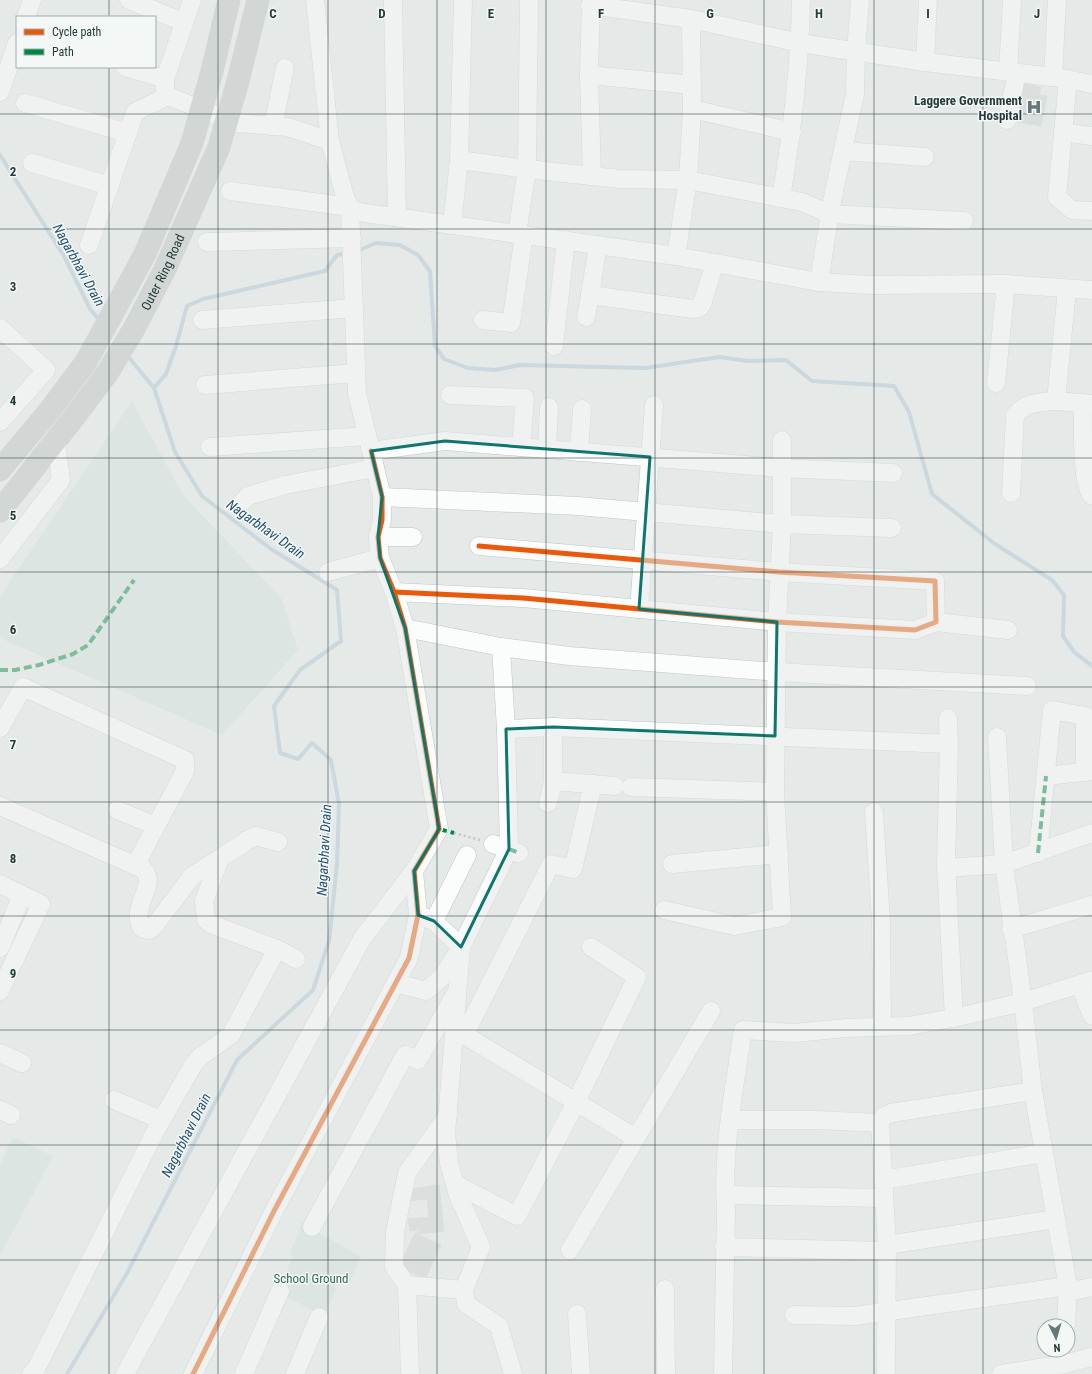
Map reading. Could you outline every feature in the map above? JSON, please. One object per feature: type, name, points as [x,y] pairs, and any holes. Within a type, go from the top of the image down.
[{"type":"highway","name":"Outer Ring Road","points":[[0,470],[50,410],[86,362],[145,254],[192,143],[211,75],[229,0]]},
{"type":"highway","name":"Outer Ring Road","points":[[0,511],[56,442],[108,372],[135,327],[166,267],[218,147],[238,80],[258,0]]},
{"type":"street","points":[[26,16],[32,0]]},
{"type":"street","points":[[129,0],[183,22]]},
{"type":"street","points":[[89,245],[135,112],[167,88],[183,22],[192,0]]},
{"type":"street","points":[[125,1374],[362,939],[446,831],[405,628],[394,592],[380,558],[378,537],[382,520],[382,497],[356,393],[350,207],[345,197],[330,141],[315,0]]},
{"type":"street","points":[[393,0],[397,217]]},
{"type":"street","points":[[452,225],[459,160],[463,0]]},
{"type":"street","points":[[483,320],[511,323],[527,169],[529,0]]},
{"type":"street","points":[[781,198],[792,132],[800,43],[801,0]]},
{"type":"street","points":[[819,282],[830,214],[855,94],[856,51],[860,0]]},
{"type":"street","points":[[925,62],[928,0]]},
{"type":"street","points":[[1007,120],[1013,72],[1012,0]]},
{"type":"street","points":[[1057,0],[1063,132],[1057,197],[1072,210],[1092,211]]},
{"type":"street","points":[[592,176],[589,75],[590,3],[691,19],[800,43],[925,62],[1061,78],[1092,84]]},
{"type":"street","points":[[676,256],[688,180],[692,109],[691,19]]},
{"type":"street","points":[[0,92],[16,46]]},
{"type":"street","points":[[127,68],[236,123],[273,126],[301,131],[330,141]]},
{"type":"street","points":[[273,126],[285,68]]},
{"type":"street","points":[[589,75],[692,85]]},
{"type":"street","points":[[25,103],[128,133]]},
{"type":"street","points":[[692,109],[792,132]]},
{"type":"street","points":[[1063,132],[1092,136]]},
{"type":"street","points":[[843,151],[925,157]]},
{"type":"street","points":[[459,160],[620,179],[688,180],[802,202],[830,214],[964,221]]},
{"type":"street","points":[[32,163],[110,186]]},
{"type":"street","points":[[230,191],[350,207],[358,212],[676,256],[819,282],[871,285],[1006,284],[1092,290]]},
{"type":"street","points":[[207,242],[352,240]]},
{"type":"street","points":[[554,346],[566,240]]},
{"type":"street","points":[[586,317],[598,245]]},
{"type":"street","points":[[590,295],[693,310],[699,308],[702,304],[715,263]]},
{"type":"street","points":[[996,383],[1006,284]]},
{"type":"street","points":[[1056,401],[1067,289]]},
{"type":"street","points":[[202,320],[354,308]]},
{"type":"street","points":[[0,328],[46,370],[2,417]]},
{"type":"street","points":[[205,385],[355,373]]},
{"type":"street","points":[[450,396],[525,398],[522,447]]},
{"type":"street","points":[[1011,493],[1015,415],[1020,409],[1030,403],[1056,401],[1088,404],[1086,479],[1088,492],[1092,496]]},
{"type":"street","points":[[639,609],[654,405]]},
{"type":"street","points":[[547,449],[549,407]]},
{"type":"street","points":[[579,452],[582,409]]},
{"type":"street","points":[[664,910],[734,926],[782,917],[775,792],[775,736],[777,622],[782,524],[782,440]]},
{"type":"street","points":[[210,447],[445,441],[781,468],[893,473]]},
{"type":"street","points":[[0,560],[61,480],[56,442]]},
{"type":"street","points":[[237,507],[248,496],[284,485],[375,468]]},
{"type":"street","points":[[382,497],[647,511],[782,524],[892,528]]},
{"type":"street","points":[[378,537],[413,537]]},
{"type":"street","points":[[479,546],[779,572],[935,581],[936,622]]},
{"type":"street","points":[[328,572],[380,558]]},
{"type":"street","points":[[394,592],[522,598],[777,622],[915,630],[936,622],[1008,630]]},
{"type":"street","points":[[405,628],[501,647],[577,657],[777,672],[1027,686]]},
{"type":"street","points":[[396,983],[426,990],[442,976],[461,947],[507,849],[506,729],[501,647]]},
{"type":"street","points":[[0,728],[23,687],[185,760],[185,771],[156,826],[132,865]]},
{"type":"street","points":[[1038,853],[1052,710],[1085,716],[1088,772],[1046,776]]},
{"type":"street","points":[[948,718],[949,744],[946,868],[954,1018]]},
{"type":"street","points":[[506,729],[553,727],[949,744]]},
{"type":"street","points":[[548,803],[553,781],[553,727]]},
{"type":"street","points":[[997,737],[1004,864],[1023,1002],[1033,1091],[1068,1286],[1066,1318]]},
{"type":"street","points":[[553,781],[623,787],[775,792]]},
{"type":"street","points":[[460,1033],[551,864],[573,869],[593,784]]},
{"type":"street","points":[[0,806],[143,869],[147,874],[149,881],[139,907],[137,920],[142,928],[149,930],[155,925],[192,876],[247,840],[256,836],[278,842]]},
{"type":"street","points":[[117,810],[156,826]]},
{"type":"street","points":[[874,812],[880,920],[882,1027]]},
{"type":"street","points":[[946,868],[1004,864],[1092,833]]},
{"type":"street","points":[[672,864],[779,854]]},
{"type":"street","points":[[193,1374],[274,1211],[396,983],[426,918],[467,855]]},
{"type":"street","points":[[220,858],[204,901],[206,920],[211,924],[277,949],[296,960]]},
{"type":"street","points":[[414,871],[426,918],[461,947]]},
{"type":"street","points":[[0,884],[41,904],[0,991]]},
{"type":"street","points":[[0,946],[6,918],[22,895]]},
{"type":"street","points":[[1012,930],[1092,905]]},
{"type":"street","points":[[455,1184],[517,1216],[576,1102],[637,977],[591,946]]},
{"type":"street","points":[[461,947],[458,989],[460,1033],[446,1132],[449,1163],[458,1195],[481,1247],[464,1290],[466,1304],[499,1326],[513,1374]]},
{"type":"street","points":[[31,1374],[35,1371],[161,1120],[193,1064],[201,1056],[231,1035],[277,949]]},
{"type":"street","points":[[723,1374],[724,1176],[730,1120],[743,1030],[794,1033],[908,1026],[954,1018],[1023,1002],[1086,983],[1092,1016]]},
{"type":"street","points":[[312,1227],[405,1055],[418,1060],[458,989]]},
{"type":"street","points":[[570,1250],[711,1011]]},
{"type":"street","points":[[460,1033],[636,1138]]},
{"type":"street","points":[[0,1053],[22,1063]]},
{"type":"street","points":[[886,1374],[887,1248],[880,1124],[884,1116],[891,1113],[1033,1091]]},
{"type":"street","points":[[114,1100],[161,1120]]},
{"type":"street","points":[[410,1374],[407,1285],[394,1268],[394,1232],[407,1173],[448,1115]]},
{"type":"street","points":[[730,1120],[816,1120],[880,1124]]},
{"type":"street","points":[[725,1195],[884,1189],[1044,1153]]},
{"type":"street","points":[[724,1247],[887,1248],[1056,1219]]},
{"type":"street","points":[[407,1285],[464,1290]]},
{"type":"street","points":[[794,1315],[856,1316],[1068,1286],[1077,1290],[1092,1287]]},
{"type":"street","points":[[665,1288],[666,1374]]},
{"type":"street","points":[[244,1374],[280,1291]]},
{"type":"street","points":[[578,1314],[581,1374]]},
{"type":"street","points":[[295,1374],[319,1317]]},
{"type":"street","points":[[1001,1374],[1092,1357]]},
{"type":"path","points":[[446,831],[507,849]]},
{"type":"highlighted area","points":[[445,441],[650,457],[639,609],[777,622],[775,736],[553,727],[506,729],[509,849],[461,947],[434,921],[418,915],[414,871],[439,829],[405,628],[380,558],[378,537],[382,497],[371,451]]},
{"type":"green space","points":[[132,401],[183,495],[281,598],[298,650],[222,735],[0,638],[0,596]]},
{"type":"green space","points":[[12,1137],[53,1156],[0,1256],[0,1165]]},
{"type":"green space","name":"School Ground","points":[[302,1223],[361,1257],[349,1283],[337,1278],[335,1291],[324,1317],[277,1291],[293,1256],[290,1253]]},
{"type":"building","points":[[1018,82],[1041,87],[1039,95],[1047,96],[1041,126],[1010,121]]},
{"type":"building","points":[[439,1185],[444,1231],[418,1234],[418,1230],[410,1231],[408,1219],[429,1217],[427,1199],[407,1201],[406,1190]]},
{"type":"building","points":[[415,1233],[441,1245],[425,1279],[399,1266]]},
{"type":"waterway","name":"Nagarbhavi Drain","points":[[0,155],[64,256],[90,309],[101,322]]},
{"type":"waterway","points":[[357,251],[376,243],[400,245],[418,255],[430,271],[435,346],[444,359],[468,368],[495,370],[520,365],[645,368],[719,357],[748,361],[786,360],[812,381],[894,386],[909,412],[932,494],[995,544],[1052,580],[1064,595],[1063,636],[1074,652],[1092,666]]},
{"type":"waterway","points":[[154,388],[166,374],[176,346],[187,306],[203,299],[325,271],[337,255],[348,253]]},
{"type":"waterway","name":"Nagarbhavi Drain","points":[[67,1374],[126,1275],[237,1060],[313,990],[329,941],[337,864],[339,804],[331,760],[312,743],[298,759],[280,753],[274,706],[300,670],[341,641],[337,590],[271,549],[202,496],[175,452],[154,388],[126,354]]},
{"type":"marked path","points":[[0,670],[15,670],[39,665],[73,654],[88,645],[134,580]]},
{"type":"marked path","points":[[1038,853],[1046,776]]},
{"type":"marked path","points":[[439,829],[454,833]]},
{"type":"marked path","points":[[509,849],[519,853]]},
{"type":"cycle path","points":[[193,1374],[274,1211],[409,958],[418,915],[414,871],[439,829],[405,628],[394,592],[380,558],[378,537],[382,520],[382,497],[371,451]]},
{"type":"cycle path","points":[[394,592],[523,598],[777,622],[915,630],[936,622],[935,581],[779,572],[479,546]]},
{"type":"place","name":"Laggere Government Hospital","points":[[1034,107]]}]
